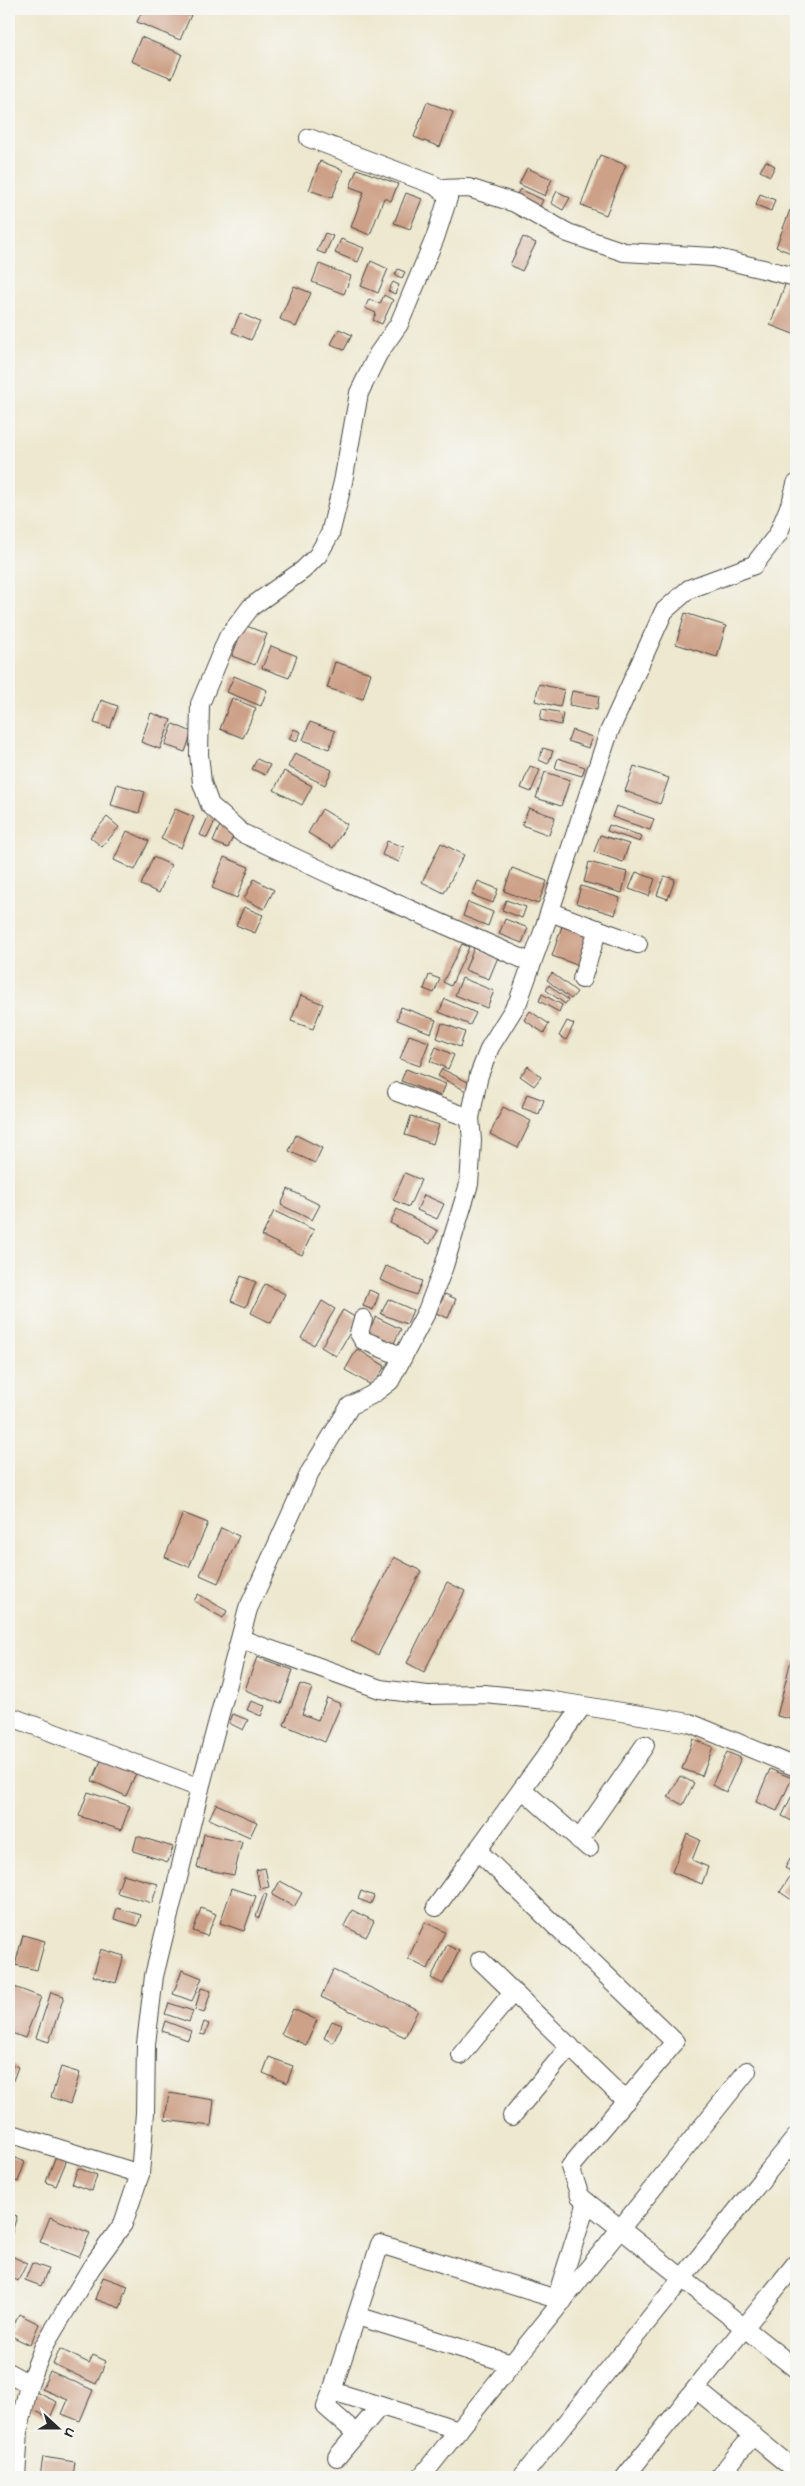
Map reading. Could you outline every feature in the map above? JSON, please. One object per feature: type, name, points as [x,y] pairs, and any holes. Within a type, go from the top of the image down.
[{"type":"street","points":[[309,138],[441,189],[469,188],[515,203],[568,233],[624,252],[712,257],[796,277]]},
{"type":"street","points":[[441,189],[448,198],[411,299],[400,324],[378,354],[359,393],[343,482],[330,534],[318,555],[303,570],[251,607],[228,637],[200,704],[199,754],[202,783],[210,805],[242,833],[338,878],[532,963]]},
{"type":"street","points":[[16,2477],[19,2430],[30,2384],[44,2346],[91,2268],[123,2224],[140,2174],[145,2114],[146,2044],[154,1976],[200,1788],[248,1609],[310,1472],[350,1406],[373,1394],[390,1381],[434,1293],[469,1184],[472,1142],[470,1118],[479,1076],[490,1047],[518,1002],[550,912],[609,732],[664,611],[689,589],[754,565],[778,534],[792,500],[796,484]]},
{"type":"street","points":[[550,912],[638,944]]},
{"type":"street","points":[[582,979],[598,929]]},
{"type":"street","points":[[397,1092],[470,1118]]},
{"type":"street","points":[[363,1319],[359,1333],[363,1340],[403,1357]]},
{"type":"street","points":[[241,1639],[380,1689],[427,1695],[484,1694],[547,1700],[690,1723],[796,1767]]},
{"type":"street","points":[[436,1907],[578,1712]]},
{"type":"street","points":[[9,1716],[200,1788]]},
{"type":"street","points":[[522,1789],[584,1844],[645,1745]]},
{"type":"street","points":[[477,1850],[675,2042],[570,2167],[580,2196],[620,2230],[796,2369]]},
{"type":"street","points":[[480,1960],[626,2100]]},
{"type":"street","points":[[461,2055],[513,1992]]},
{"type":"street","points":[[512,2116],[570,2046]]},
{"type":"street","points":[[421,2477],[512,2364],[559,2300],[620,2230],[747,2071]]},
{"type":"street","points":[[9,2133],[140,2174]]},
{"type":"street","points":[[522,2477],[796,2137]]},
{"type":"street","points":[[559,2300],[587,2202]]},
{"type":"street","points":[[356,2434],[326,2407],[358,2316],[380,2244],[559,2300]]},
{"type":"street","points":[[625,2477],[796,2263]]},
{"type":"street","points":[[358,2316],[512,2364]]},
{"type":"street","points":[[9,2373],[30,2384]]},
{"type":"street","points":[[696,2389],[796,2470]]},
{"type":"street","points":[[332,2391],[460,2430]]},
{"type":"street","points":[[337,2458],[380,2406]]},
{"type":"street","points":[[719,2477],[753,2435]]},
{"type":"building","points":[[143,9],[177,9],[191,15],[180,40],[137,22]]},
{"type":"building","points":[[141,37],[182,54],[172,78],[131,61]]},
{"type":"building","points":[[427,102],[453,112],[440,147],[414,137]]},
{"type":"building","points":[[600,155],[626,165],[606,215],[581,205]]},
{"type":"building","points":[[320,161],[343,170],[332,198],[309,190]]},
{"type":"building","points":[[766,161],[775,166],[770,176],[760,171]]},
{"type":"building","points":[[527,168],[552,179],[545,196],[519,184]]},
{"type":"building","points":[[357,169],[398,184],[391,201],[384,198],[370,235],[351,227],[364,192],[350,187]]},
{"type":"building","points":[[520,189],[543,200],[538,210],[515,198]]},
{"type":"building","points":[[557,191],[570,198],[563,210],[551,203]]},
{"type":"building","points":[[406,193],[422,199],[410,229],[394,223]]},
{"type":"building","points":[[760,194],[775,200],[771,211],[756,205]]},
{"type":"building","points":[[790,210],[796,212],[796,239],[791,253],[776,247]]},
{"type":"building","points":[[325,233],[333,236],[325,254],[317,251]]},
{"type":"building","points":[[523,237],[536,243],[522,271],[510,265]]},
{"type":"building","points":[[341,239],[364,248],[358,262],[335,253]]},
{"type":"building","points":[[371,261],[388,269],[378,293],[361,286]]},
{"type":"building","points":[[319,264],[351,276],[344,294],[312,282]]},
{"type":"building","points":[[398,269],[405,272],[402,278],[395,275]]},
{"type":"building","points":[[393,282],[399,285],[395,294],[388,291]]},
{"type":"building","points":[[786,282],[796,286],[796,335],[770,325]]},
{"type":"building","points":[[294,286],[311,293],[296,327],[280,319]]},
{"type":"building","points":[[384,295],[393,300],[382,324],[373,320],[376,313],[365,308],[369,299],[380,304]]},
{"type":"building","points":[[240,313],[260,322],[251,340],[232,332]]},
{"type":"building","points":[[339,329],[352,335],[344,350],[331,344]]},
{"type":"building","points":[[685,613],[726,626],[717,657],[676,644]]},
{"type":"building","points":[[244,625],[267,634],[255,665],[232,656]]},
{"type":"building","points":[[271,646],[297,656],[289,678],[262,668]]},
{"type":"building","points":[[335,662],[371,673],[363,699],[327,688]]},
{"type":"building","points":[[234,676],[267,690],[261,706],[227,692]]},
{"type":"building","points":[[539,684],[564,690],[560,707],[535,701]]},
{"type":"building","points":[[572,691],[599,696],[597,710],[569,705]]},
{"type":"building","points":[[232,698],[256,708],[243,738],[220,729]]},
{"type":"building","points":[[101,700],[118,706],[110,728],[94,723]]},
{"type":"building","points":[[542,709],[563,713],[561,725],[540,720]]},
{"type":"building","points":[[151,713],[171,720],[160,749],[141,742]]},
{"type":"building","points":[[310,722],[335,731],[329,749],[303,740]]},
{"type":"building","points":[[173,724],[192,732],[185,752],[165,745]]},
{"type":"building","points":[[294,729],[301,732],[296,742],[289,739]]},
{"type":"building","points":[[572,730],[592,737],[588,748],[568,741]]},
{"type":"building","points":[[543,748],[553,751],[548,764],[539,760]]},
{"type":"building","points":[[295,753],[332,770],[325,785],[288,767]]},
{"type":"building","points":[[558,758],[585,767],[582,776],[555,768]]},
{"type":"building","points":[[257,759],[270,765],[265,775],[252,769]]},
{"type":"building","points":[[530,766],[540,770],[531,792],[521,788]]},
{"type":"building","points":[[634,766],[669,778],[660,804],[625,791]]},
{"type":"building","points":[[284,771],[312,786],[302,805],[274,790]]},
{"type":"building","points":[[545,772],[570,780],[561,806],[536,798]]},
{"type":"building","points":[[117,784],[145,792],[139,813],[111,805]]},
{"type":"building","points":[[616,806],[654,819],[650,830],[612,817]]},
{"type":"building","points":[[529,808],[555,817],[549,835],[522,825]]},
{"type":"building","points":[[175,809],[194,817],[181,848],[161,839]]},
{"type":"building","points":[[322,809],[347,824],[333,848],[308,833]]},
{"type":"building","points":[[209,815],[216,819],[207,838],[200,835]]},
{"type":"building","points":[[107,817],[119,827],[102,847],[90,837]]},
{"type":"building","points":[[221,823],[236,830],[228,848],[213,842]]},
{"type":"building","points":[[609,825],[642,836],[640,842],[607,831]]},
{"type":"building","points":[[127,831],[149,841],[135,870],[114,860]]},
{"type":"building","points":[[600,835],[629,844],[623,862],[594,852]]},
{"type":"building","points":[[387,841],[404,847],[399,862],[382,855]]},
{"type":"building","points":[[441,843],[464,855],[444,893],[422,882]]},
{"type":"building","points":[[153,857],[171,865],[159,893],[141,885]]},
{"type":"building","points":[[224,857],[249,867],[237,898],[212,888]]},
{"type":"building","points":[[589,862],[627,872],[622,893],[584,882]]},
{"type":"building","points":[[512,868],[547,881],[538,904],[504,891]]},
{"type":"building","points":[[636,872],[655,879],[649,896],[629,889]]},
{"type":"building","points":[[664,876],[675,879],[668,899],[657,895]]},
{"type":"building","points":[[254,879],[274,890],[264,909],[244,899]]},
{"type":"building","points":[[478,881],[498,889],[493,903],[472,895]]},
{"type":"building","points":[[581,886],[620,898],[615,915],[576,903]]},
{"type":"building","points":[[506,900],[526,907],[522,918],[502,910]]},
{"type":"building","points":[[468,902],[493,912],[488,926],[463,916]]},
{"type":"building","points":[[244,907],[263,915],[255,933],[236,925]]},
{"type":"building","points":[[505,919],[528,928],[522,943],[499,934]]},
{"type":"building","points":[[563,923],[592,934],[580,966],[552,956]]},
{"type":"building","points":[[462,944],[469,947],[451,986],[443,982]]},
{"type":"building","points":[[474,948],[498,957],[489,979],[465,970]]},
{"type":"building","points":[[552,973],[577,992],[571,999],[547,980]]},
{"type":"building","points":[[429,975],[440,979],[434,993],[424,989]]},
{"type":"building","points":[[462,978],[494,991],[487,1008],[455,995]]},
{"type":"building","points":[[549,985],[568,1000],[565,1004],[546,990]]},
{"type":"building","points":[[542,994],[562,1005],[559,1012],[539,1001]]},
{"type":"building","points":[[301,995],[323,1004],[313,1029],[291,1021]]},
{"type":"building","points":[[445,999],[476,1013],[470,1025],[439,1012]]},
{"type":"building","points":[[401,1007],[436,1020],[431,1033],[397,1020]]},
{"type":"building","points":[[530,1011],[549,1024],[544,1033],[524,1020]]},
{"type":"building","points":[[567,1021],[574,1024],[566,1040],[559,1036]]},
{"type":"building","points":[[442,1023],[465,1032],[460,1047],[437,1038]]},
{"type":"building","points":[[409,1035],[429,1042],[420,1066],[400,1059]]},
{"type":"building","points":[[436,1047],[454,1055],[448,1069],[430,1061]]},
{"type":"building","points":[[528,1066],[541,1077],[534,1086],[520,1076]]},
{"type":"building","points":[[406,1069],[446,1084],[441,1096],[401,1081]]},
{"type":"building","points":[[442,1069],[472,1084],[468,1092],[438,1076]]},
{"type":"building","points":[[527,1094],[544,1100],[539,1114],[522,1108]]},
{"type":"building","points":[[503,1107],[531,1121],[518,1148],[490,1134]]},
{"type":"building","points":[[411,1116],[439,1125],[433,1144],[405,1135]]},
{"type":"building","points":[[296,1135],[322,1148],[315,1163],[289,1151]]},
{"type":"building","points":[[405,1173],[421,1180],[409,1207],[393,1200]]},
{"type":"building","points":[[288,1189],[320,1205],[312,1220],[281,1205]]},
{"type":"building","points":[[424,1195],[444,1204],[437,1219],[417,1210]]},
{"type":"building","points":[[397,1209],[438,1231],[430,1244],[390,1223]]},
{"type":"building","points":[[274,1211],[314,1230],[302,1255],[262,1236]]},
{"type":"building","points":[[386,1266],[422,1281],[416,1295],[380,1280]]},
{"type":"building","points":[[241,1276],[256,1282],[246,1307],[231,1301]]},
{"type":"building","points":[[265,1284],[285,1294],[271,1323],[251,1313]]},
{"type":"building","points":[[369,1290],[379,1294],[373,1310],[363,1306]]},
{"type":"building","points":[[445,1294],[456,1299],[448,1318],[436,1313]]},
{"type":"building","points":[[388,1299],[413,1310],[407,1324],[381,1314]]},
{"type":"building","points":[[322,1301],[335,1309],[314,1345],[301,1338]]},
{"type":"building","points":[[343,1310],[358,1319],[336,1356],[321,1347]]},
{"type":"building","points":[[376,1317],[401,1329],[393,1345],[368,1332]]},
{"type":"building","points":[[357,1349],[385,1366],[373,1386],[345,1370]]},
{"type":"building","points":[[183,1513],[208,1523],[189,1567],[165,1557]]},
{"type":"building","points":[[221,1528],[239,1536],[218,1583],[200,1575]]},
{"type":"building","points":[[394,1557],[421,1571],[378,1655],[351,1641]]},
{"type":"building","points":[[447,1582],[465,1591],[424,1672],[407,1663]]},
{"type":"building","points":[[198,1594],[227,1611],[223,1618],[194,1601]]},
{"type":"building","points":[[257,1657],[293,1670],[281,1704],[245,1690]]},
{"type":"building","points":[[791,1660],[796,1661],[796,1720],[777,1716]]},
{"type":"building","points":[[300,1684],[312,1688],[302,1714],[318,1720],[327,1698],[341,1704],[325,1742],[284,1725]]},
{"type":"building","points":[[251,1701],[265,1706],[261,1716],[247,1710]]},
{"type":"building","points":[[233,1714],[248,1720],[243,1730],[229,1723]]},
{"type":"building","points":[[693,1739],[713,1747],[702,1776],[682,1769]]},
{"type":"building","points":[[727,1752],[741,1758],[726,1792],[712,1785]]},
{"type":"building","points":[[103,1756],[137,1771],[126,1796],[92,1781]]},
{"type":"building","points":[[770,1769],[792,1778],[777,1811],[756,1802]]},
{"type":"building","points":[[680,1776],[694,1783],[683,1805],[668,1797]]},
{"type":"building","points":[[796,1787],[796,1818],[794,1822],[782,1816]]},
{"type":"building","points":[[88,1792],[130,1806],[121,1830],[79,1816]]},
{"type":"building","points":[[216,1804],[257,1822],[250,1837],[209,1819]]},
{"type":"building","points":[[204,1834],[242,1842],[234,1875],[197,1868]]},
{"type":"building","points":[[687,1834],[700,1840],[692,1860],[708,1867],[702,1884],[672,1872]]},
{"type":"building","points":[[137,1836],[173,1847],[168,1862],[133,1851]]},
{"type":"building","points":[[796,1849],[796,1874],[785,1868]]},
{"type":"building","points":[[265,1868],[269,1887],[260,1889],[256,1870]]},
{"type":"building","points":[[123,1874],[158,1884],[152,1903],[117,1893]]},
{"type":"building","points":[[791,1875],[796,1879],[796,1903],[780,1892]]},
{"type":"building","points":[[280,1881],[302,1893],[294,1907],[272,1895]]},
{"type":"building","points":[[232,1888],[256,1896],[244,1931],[220,1923]]},
{"type":"building","points":[[361,1891],[374,1896],[371,1904],[358,1899]]},
{"type":"building","points":[[264,1894],[267,1895],[259,1918],[256,1916]]},
{"type":"building","points":[[117,1908],[141,1915],[138,1926],[114,1919]]},
{"type":"building","points":[[201,1908],[216,1914],[207,1936],[193,1931]]},
{"type":"building","points":[[352,1910],[374,1921],[366,1937],[344,1926]]},
{"type":"building","points":[[425,1922],[445,1932],[428,1969],[408,1959]]},
{"type":"building","points":[[23,1935],[45,1941],[37,1970],[15,1965]]},
{"type":"building","points":[[447,1945],[459,1951],[443,1984],[431,1978]]},
{"type":"building","points":[[101,1949],[124,1956],[116,1983],[93,1976]]},
{"type":"building","points":[[182,1970],[202,1978],[192,2001],[173,1994]]},
{"type":"building","points":[[333,1970],[418,2010],[405,2037],[321,1997]]},
{"type":"building","points":[[9,1985],[41,1997],[25,2038],[9,2032]]},
{"type":"building","points":[[201,1988],[211,1991],[204,2013],[195,2010]]},
{"type":"building","points":[[51,1992],[64,1996],[49,2042],[36,2038]]},
{"type":"building","points":[[169,2003],[193,2011],[189,2022],[165,2014]]},
{"type":"building","points":[[293,2009],[317,2020],[306,2045],[281,2034]]},
{"type":"building","points":[[165,2021],[191,2031],[188,2040],[162,2031]]},
{"type":"building","points":[[332,2021],[342,2025],[333,2043],[324,2038]]},
{"type":"building","points":[[204,2022],[209,2024],[205,2035],[200,2034]]},
{"type":"building","points":[[269,2057],[293,2066],[287,2083],[263,2073]]},
{"type":"building","points":[[9,2063],[18,2067],[9,2091]]},
{"type":"building","points":[[61,2067],[80,2073],[70,2104],[51,2097]]},
{"type":"building","points":[[169,2093],[214,2100],[211,2126],[165,2120]]},
{"type":"building","points":[[57,2153],[68,2157],[56,2186],[46,2182]]},
{"type":"building","points":[[9,2155],[25,2162],[18,2182],[9,2179]]},
{"type":"building","points":[[78,2168],[97,2175],[92,2191],[72,2184]]},
{"type":"building","points":[[9,2213],[17,2216],[9,2242]]},
{"type":"building","points":[[50,2217],[90,2233],[79,2257],[40,2242]]},
{"type":"building","points":[[9,2255],[27,2263],[18,2281],[9,2276]]},
{"type":"building","points":[[32,2263],[48,2269],[41,2286],[25,2280]]},
{"type":"building","points":[[103,2277],[128,2286],[120,2308],[95,2299]]},
{"type":"building","points":[[19,2314],[39,2324],[30,2345],[9,2335]]},
{"type":"building","points":[[60,2349],[89,2363],[93,2355],[106,2361],[96,2384],[53,2364]]},
{"type":"building","points":[[50,2371],[93,2390],[80,2421],[62,2414],[68,2400],[42,2389]]},
{"type":"building","points":[[36,2392],[57,2402],[50,2418],[29,2408]]},
{"type":"building","points":[[43,2457],[75,2462],[73,2477],[40,2477]]}]
